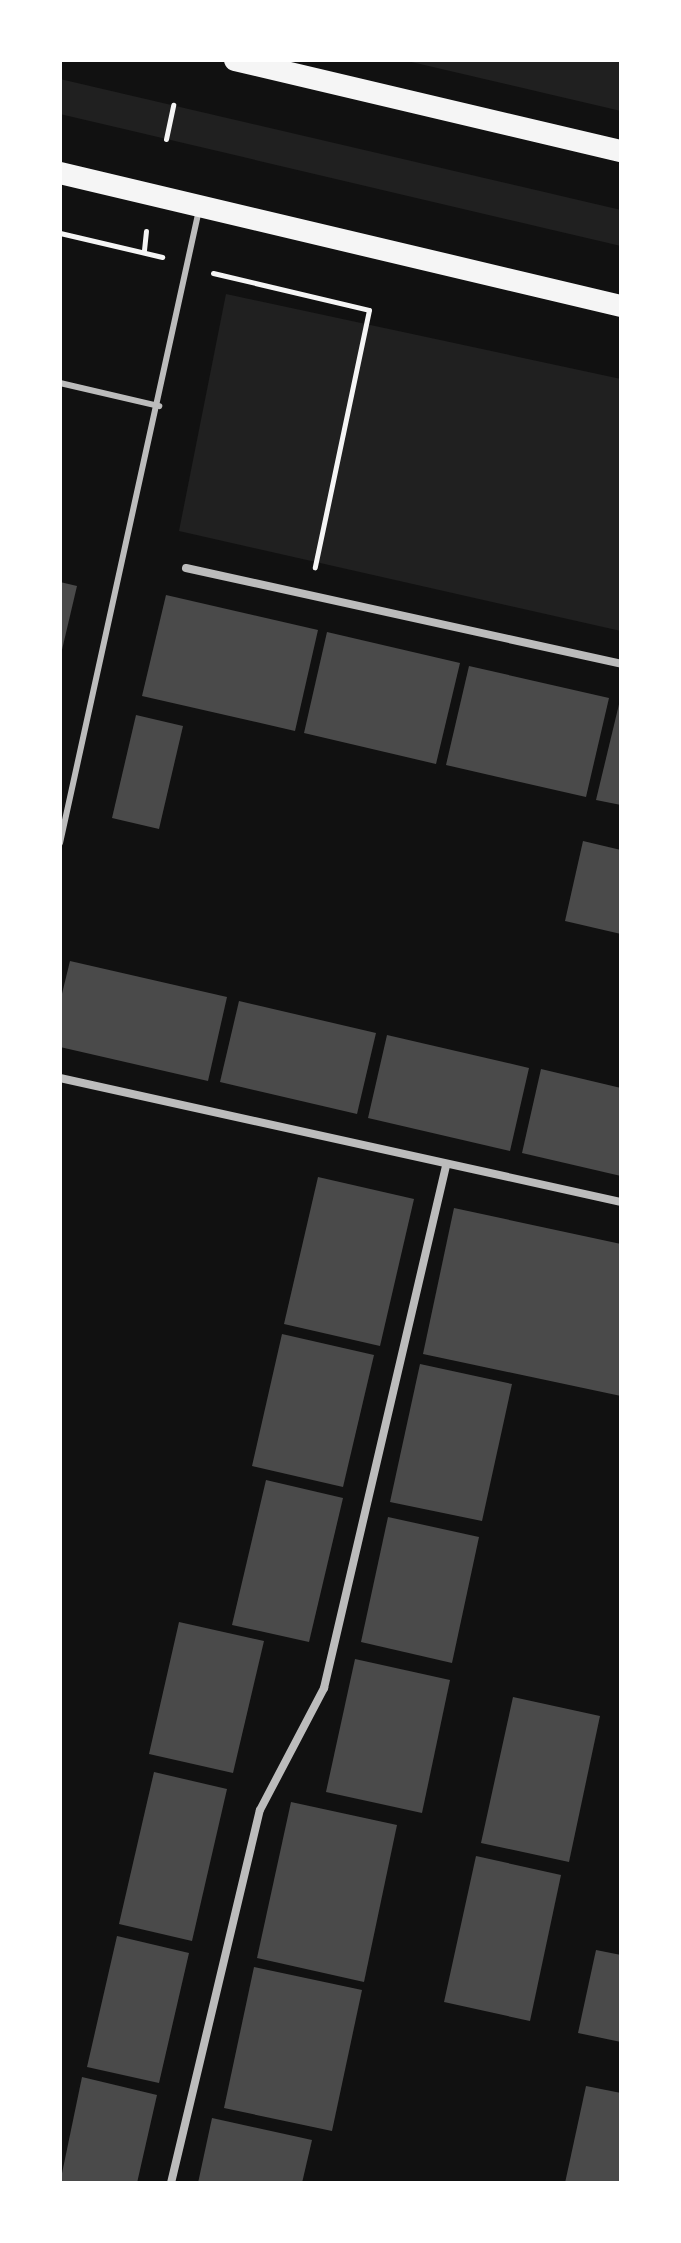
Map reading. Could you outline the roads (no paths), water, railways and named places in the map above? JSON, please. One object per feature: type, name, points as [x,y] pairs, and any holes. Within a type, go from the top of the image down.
[{"type":"highway","points":[[235,60],[621,151]]},
{"type":"highway","points":[[60,173],[621,306]]},
{"type":"street","points":[[186,568],[621,664]]},
{"type":"street","points":[[60,1078],[446,1166],[621,1202]]},
{"type":"street","points":[[171,2183],[260,1810],[324,1688],[446,1166]]},
{"type":"lane","points":[[60,843],[159,406],[200,206]]},
{"type":"lane","points":[[60,383],[159,406]]}]
